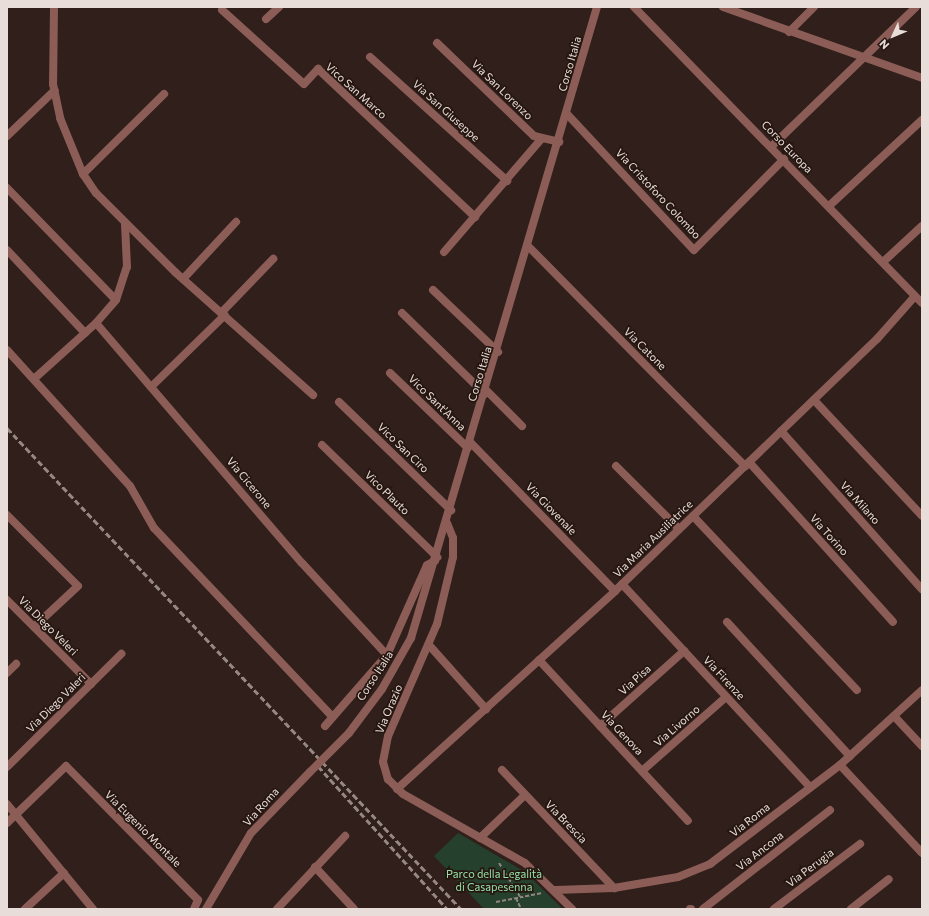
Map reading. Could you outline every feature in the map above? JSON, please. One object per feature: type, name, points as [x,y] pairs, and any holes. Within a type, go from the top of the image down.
[{"type":"street","points":[[54,7],[54,90],[63,125],[83,174],[125,224],[183,279],[313,395]]},
{"type":"street","points":[[266,20],[279,7]]},
{"type":"street","name":"Corso Italia","points":[[349,733],[382,689],[411,638],[451,510],[469,445],[529,247],[597,7]]},
{"type":"street","name":"Corso Europa","points":[[634,7],[772,146],[922,303]]},
{"type":"street","points":[[723,7],[789,32],[922,78]]},
{"type":"street","points":[[789,32],[814,7]]},
{"type":"street","points":[[772,146],[916,7]]},
{"type":"street","name":"Vico San Marco","points":[[222,10],[304,84],[318,69],[475,217]]},
{"type":"street","name":"Via San Lorenzo","points":[[437,43],[534,136],[559,142]]},
{"type":"street","name":"Via San Giuseppe","points":[[370,57],[507,181]]},
{"type":"street","points":[[7,136],[54,90]]},
{"type":"street","points":[[83,174],[164,94]]},
{"type":"street","name":"Via Cristoforo Colombo","points":[[567,114],[694,250],[784,159]]},
{"type":"street","points":[[829,206],[922,120]]},
{"type":"street","points":[[444,252],[507,181],[542,138]]},
{"type":"street","points":[[7,188],[116,300]]},
{"type":"street","points":[[183,279],[236,222]]},
{"type":"street","points":[[35,378],[96,323],[116,300],[127,267],[125,224]]},
{"type":"street","points":[[882,262],[922,226]]},
{"type":"street","name":"Via Catone","points":[[529,247],[747,464]]},
{"type":"street","points":[[7,250],[85,333]]},
{"type":"street","points":[[151,388],[224,314],[272,259]]},
{"type":"street","points":[[433,290],[498,352]]},
{"type":"street","name":"Via Maria Ausiliatrice","points":[[397,789],[615,591],[814,400],[915,296]]},
{"type":"street","points":[[402,313],[522,426]]},
{"type":"street","name":"Via Cicerone","points":[[96,323],[151,388],[387,655]]},
{"type":"street","points":[[7,350],[35,378],[41,389],[130,486],[154,528],[333,717]]},
{"type":"street","name":"Vico Sant'Anna","points":[[390,373],[469,445]]},
{"type":"street","points":[[814,400],[922,516]]},
{"type":"street","name":"Vico San Ciro","points":[[339,402],[451,510]]},
{"type":"street","name":"Via Milano","points":[[781,431],[922,589]]},
{"type":"street","name":"Vico Plauto","points":[[322,445],[436,559]]},
{"type":"street","name":"Via Giovenale","points":[[469,445],[615,591]]},
{"type":"street","name":"Via Torino","points":[[747,464],[893,622]]},
{"type":"street","points":[[616,466],[679,529]]},
{"type":"street","points":[[7,515],[78,586],[34,627]]},
{"type":"street","points":[[693,516],[857,690]]},
{"type":"street","name":"Via Orazio","points":[[447,523],[453,538],[453,557],[429,645],[388,736],[383,762],[388,779],[397,789],[525,863],[555,890],[572,909]]},
{"type":"street","points":[[325,726],[387,655],[427,565],[436,559]]},
{"type":"street","name":"Via Firenze","points":[[622,584],[810,787]]},
{"type":"street","name":"Via Diego Veleri","points":[[7,600],[91,684]]},
{"type":"street","points":[[727,622],[850,756]]},
{"type":"street","points":[[429,645],[486,709]]},
{"type":"street","name":"Via Pisa","points":[[600,726],[684,651]]},
{"type":"street","name":"Via Diego Valeri","points":[[7,767],[121,654]]},
{"type":"street","name":"Via Genova","points":[[539,660],[688,820]]},
{"type":"street","points":[[7,672],[16,664]]},
{"type":"street","name":"Via Roma","points":[[555,890],[614,888],[678,877],[710,864],[840,765],[922,690]]},
{"type":"street","name":"Via Livorno","points":[[642,771],[726,697]]},
{"type":"street","points":[[894,716],[922,746]]},
{"type":"street","name":"Via Roma","points":[[206,909],[251,833],[349,733]]},
{"type":"street","points":[[840,765],[922,852]]},
{"type":"street","name":"Via Eugenio Montale","points":[[16,814],[66,766],[198,900],[194,909]]},
{"type":"street","name":"Via Brescia","points":[[502,770],[614,888]]},
{"type":"street","points":[[480,838],[525,795]]},
{"type":"street","points":[[7,804],[93,909]]},
{"type":"street","name":"Via Ancona","points":[[703,909],[830,810]]},
{"type":"street","points":[[7,823],[16,814]]},
{"type":"street","points":[[277,909],[315,866],[345,836]]},
{"type":"street","name":"Via Perugia","points":[[774,909],[860,844]]},
{"type":"street","points":[[315,866],[354,909]]},
{"type":"street","points":[[25,909],[64,873]]},
{"type":"street","points":[[851,909],[889,879]]},
{"type":"path","points":[[499,863],[520,897]]},
{"type":"path","points":[[496,902],[555,890]]},
{"type":"path","points":[[516,898],[521,909]]},
{"type":"green space","name":"Parco della Legalità di Casapesenna","points":[[458,833],[525,872],[563,909],[484,909],[434,856]]},
{"type":"railway","points":[[7,428],[461,909]]},
{"type":"railway","points":[[318,766],[447,909]]}]
